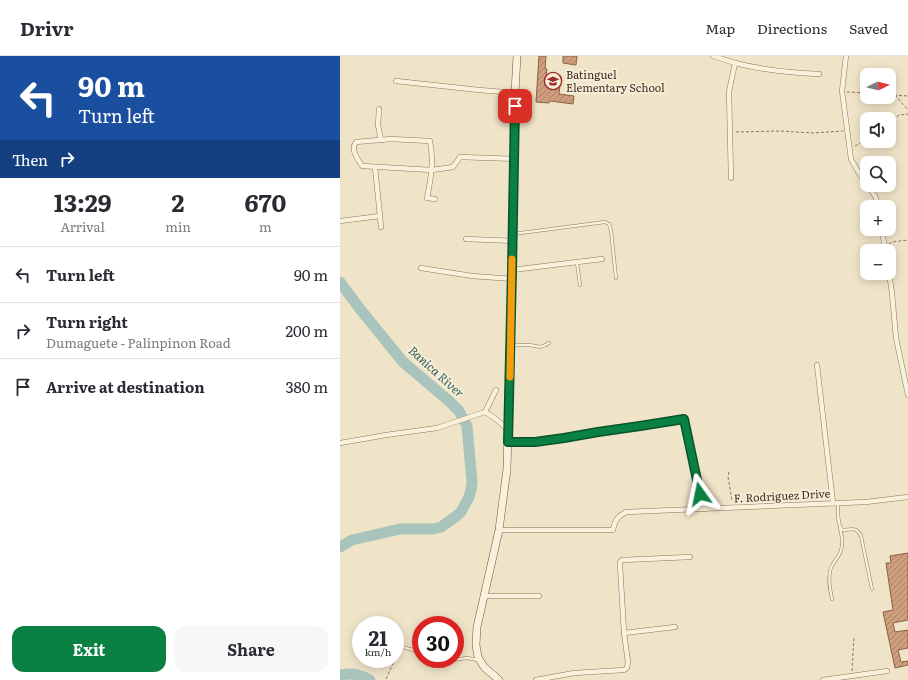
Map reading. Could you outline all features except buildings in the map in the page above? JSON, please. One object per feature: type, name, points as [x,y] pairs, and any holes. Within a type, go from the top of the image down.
[{"type":"main road","points":[[499,680],[484,667],[480,661],[476,645],[477,627],[499,530],[507,469],[517,56]]},
{"type":"street","points":[[714,56],[750,66],[785,72],[819,74]]},
{"type":"street","points":[[846,56],[842,92],[851,159],[860,175]]},
{"type":"street","points":[[731,178],[729,92],[735,63]]},
{"type":"street","points":[[396,81],[479,90],[515,92]]},
{"type":"street","points":[[379,109],[378,125],[381,140]]},
{"type":"street","points":[[435,199],[427,198],[432,170],[430,141],[391,139],[356,142],[354,144],[354,153],[362,166],[432,170],[453,167],[460,157],[514,159]]},
{"type":"street","points":[[375,167],[381,227]]},
{"type":"street","points":[[340,221],[380,216]]},
{"type":"street","points":[[466,239],[513,238]]},
{"type":"street","points":[[512,270],[602,259]]},
{"type":"street","points":[[421,268],[472,276],[512,279]]},
{"type":"street","points":[[890,280],[896,338],[908,395]]},
{"type":"street","points":[[817,366],[835,503]]},
{"type":"street","points":[[340,443],[437,428],[458,422],[485,412],[496,390]]},
{"type":"street","points":[[485,412],[501,422],[508,431]]},
{"type":"street","points":[[508,442],[535,442],[684,419],[704,509]]},
{"type":"street","name":"F. Rodriguez Drive","points":[[499,530],[613,530],[614,523],[618,516],[626,512],[866,502],[908,497]]},
{"type":"street","points":[[536,680],[574,673],[624,670],[627,668],[628,662],[624,632],[620,562],[622,560],[690,557]]},
{"type":"street","points":[[484,596],[538,596]]},
{"type":"street","points":[[624,632],[675,627]]},
{"type":"street","points":[[823,680],[887,671]]},
{"type":"lane","points":[[513,238],[605,222],[609,224],[611,230],[616,278]]},
{"type":"lane","points":[[577,263],[580,285]]},
{"type":"lane","points":[[510,346],[529,345],[543,347],[549,343]]},
{"type":"lane","points":[[832,599],[829,585],[830,570],[842,547],[843,538],[835,503]]},
{"type":"lane","points":[[840,527],[842,530],[856,529],[861,536],[872,589]]},
{"type":"lane","points":[[464,658],[480,661]]},
{"type":"path","points":[[842,92],[860,93]]},
{"type":"path","points":[[896,95],[908,96]]},
{"type":"path","points":[[896,96],[908,110]]},
{"type":"path","points":[[896,117],[899,115],[908,114]]},
{"type":"path","points":[[730,132],[780,131],[813,133],[847,130]]},
{"type":"path","points":[[849,149],[860,143]]},
{"type":"path","points":[[890,244],[892,242],[908,240]]},
{"type":"path","points":[[729,472],[729,488],[734,508]]},
{"type":"path","points":[[851,676],[854,636]]},
{"type":"path","points":[[386,679],[391,668]]},
{"type":"waterway","name":"Banica River","points":[[340,282],[403,362],[459,411],[467,426],[472,482],[469,497],[461,512],[441,527],[433,529],[400,529],[352,540],[340,547]]},
{"type":"waterway","name":"Banica River","points":[[340,675],[355,674],[370,680]]},
{"type":"slow traffic","points":[[510,377],[512,259]]},
{"type":"place","name":"Batinguel Elementary School","points":[[553,81]]},
{"type":"route","points":[[515,106],[508,442],[535,442],[684,419],[700,494]]}]
